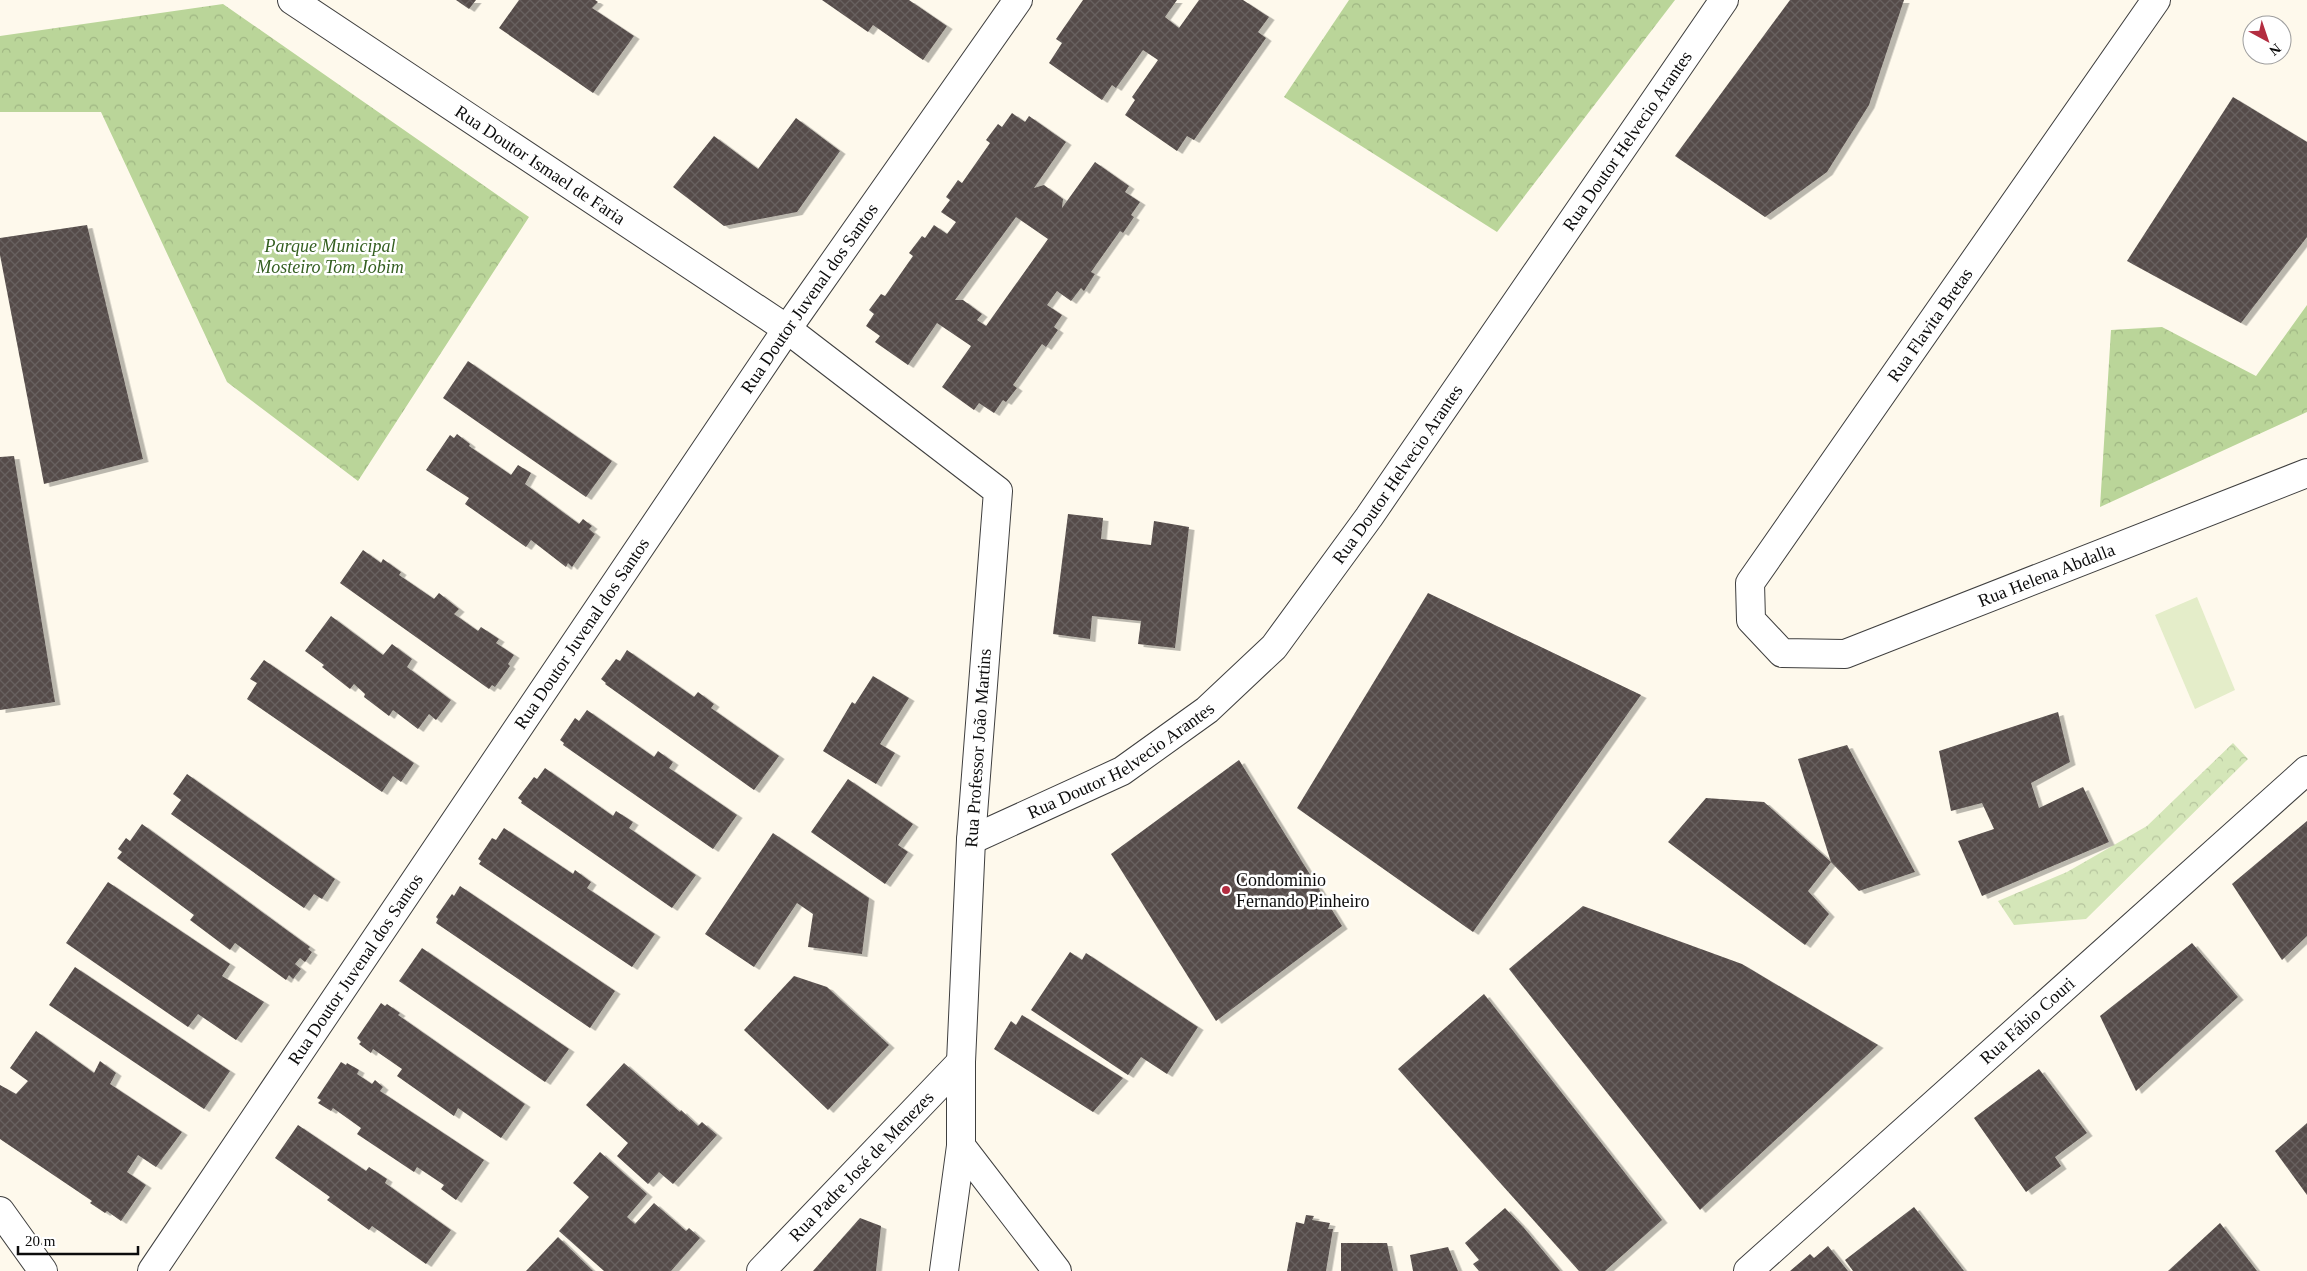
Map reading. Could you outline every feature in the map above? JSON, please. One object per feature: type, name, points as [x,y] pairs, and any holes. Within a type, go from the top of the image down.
[{"type":"street","name":"Rua Doutor Ismael de Faria","points":[[292,0],[787,329]]},
{"type":"street","name":"Rua Doutor Juvenal dos Santos","points":[[152,1271],[787,329],[1018,0]]},
{"type":"street","name":"Rua Doutor Helvecio Arantes","points":[[971,840],[1122,772],[1207,710],[1274,647],[1369,517],[1724,0]]},
{"type":"street","name":"Rua Flavita Bretas","points":[[1782,653],[1751,620],[1750,583],[2156,0]]},
{"type":"street","name":"Rua Professor João Martins","points":[[787,329],[998,491],[971,840],[961,1062],[961,1146],[944,1271]]},
{"type":"street","name":"Rua Helena Abdalla","points":[[1782,653],[1845,654],[2307,473]]},
{"type":"street","name":"Rua Fábio Couri","points":[[1748,1271],[2307,770]]},
{"type":"street","name":"Rua Padre José de Menezes","points":[[761,1271],[961,1062]]},
{"type":"street","points":[[961,1146],[1057,1271]]},
{"type":"street","points":[[0,1212],[43,1271]]},
{"type":"green space","points":[[1349,0],[1675,0],[1497,232],[1284,97]]},
{"type":"green space","name":"Parque Municipal Mosteiro Tom Jobim","points":[[223,4],[529,217],[358,481],[227,382],[101,112],[0,112],[0,36]]},
{"type":"green space","points":[[2307,305],[2307,412],[2100,507],[2111,330],[2162,327],[2256,376]]},
{"type":"green space","points":[[2197,597],[2235,690],[2195,709],[2155,615]]},
{"type":"green space","points":[[2233,743],[2248,759],[2086,919],[2014,925],[1998,901],[2067,872],[2147,826]]},
{"type":"building","points":[[456,0],[476,0],[469,9]]},
{"type":"building","points":[[519,0],[595,0],[598,2],[592,8],[634,36],[593,93],[499,28]]},
{"type":"building","points":[[822,0],[909,0],[947,26],[923,60],[873,25],[868,32]]},
{"type":"building","points":[[1083,0],[1177,0],[1165,17],[1179,28],[1199,0],[1243,0],[1269,17],[1258,32],[1266,38],[1194,140],[1187,136],[1177,151],[1125,115],[1135,100],[1132,97],[1158,60],[1143,50],[1116,88],[1112,85],[1102,100],[1049,63],[1062,43],[1056,39]]},
{"type":"building","points":[[1790,0],[1904,0],[1869,105],[1827,172],[1765,217],[1675,156]]},
{"type":"building","points":[[2233,97],[2307,142],[2307,237],[2241,323],[2127,261]]},
{"type":"building","points":[[1012,113],[1025,122],[1029,116],[1066,142],[1034,188],[1044,185],[1063,199],[1062,208],[1095,162],[1129,186],[1125,192],[1140,202],[1131,215],[1134,217],[1123,233],[1120,231],[1091,272],[1095,274],[1084,291],[1081,288],[1071,301],[1057,291],[1047,305],[1062,315],[1054,327],[1058,330],[1046,347],[1042,344],[1013,385],[1017,388],[1006,402],[1003,400],[994,413],[979,403],[974,410],[942,387],[971,346],[937,323],[908,365],[875,342],[880,336],[866,326],[874,314],[869,310],[881,294],[885,296],[913,256],[909,253],[922,236],[925,238],[934,225],[947,234],[956,222],[941,212],[950,200],[946,197],[958,180],[962,183],[990,143],[986,140],[998,124],[1002,127]],"holes":[[[1016,217],[1048,239],[986,326],[977,320],[982,314],[963,300],[955,300]]]},
{"type":"building","points":[[796,118],[840,151],[797,212],[724,226],[673,187],[714,136],[758,169]]},
{"type":"building","points":[[87,225],[143,459],[44,484],[0,255],[0,238]]},
{"type":"building","points":[[468,361],[612,461],[586,497],[443,398]]},
{"type":"building","points":[[457,434],[470,444],[469,446],[511,475],[518,465],[531,473],[525,484],[579,524],[583,519],[592,526],[589,529],[595,534],[572,567],[568,563],[566,567],[531,540],[526,547],[465,504],[469,498],[426,470],[450,435],[454,438]]},
{"type":"building","points":[[14,456],[55,702],[0,710],[0,457]]},
{"type":"building","points":[[1068,514],[1103,518],[1101,539],[1151,545],[1154,521],[1189,527],[1175,648],[1138,644],[1141,621],[1092,616],[1090,639],[1053,634]]},
{"type":"building","points":[[363,550],[381,563],[383,559],[401,572],[399,575],[434,599],[439,593],[459,609],[454,614],[478,631],[481,627],[499,639],[496,643],[514,655],[508,664],[510,666],[495,687],[492,685],[489,689],[340,583]]},
{"type":"building","points":[[1428,593],[1641,695],[1473,932],[1297,808]]},
{"type":"building","points":[[331,616],[383,655],[392,644],[412,659],[407,667],[451,700],[436,720],[429,714],[418,729],[393,710],[389,716],[364,697],[365,694],[354,684],[350,689],[322,667],[324,665],[305,651]]},
{"type":"building","points":[[627,650],[694,697],[698,692],[714,704],[711,708],[779,756],[754,790],[605,684],[601,679],[616,659],[620,661]]},
{"type":"building","points":[[264,660],[414,763],[401,782],[393,776],[382,792],[247,699],[257,683],[250,679]]},
{"type":"building","points":[[873,676],[909,698],[880,744],[895,753],[876,784],[823,751],[852,702],[855,704]]},
{"type":"building","points":[[587,710],[654,757],[658,751],[673,762],[669,768],[737,815],[713,849],[563,745],[564,743],[560,740],[575,718],[579,721]]},
{"type":"building","points":[[2058,712],[2070,762],[2031,783],[2039,808],[2083,787],[2109,842],[1982,896],[1958,841],[1994,829],[1982,803],[1951,811],[1939,751]]},
{"type":"building","points":[[1847,745],[1915,872],[1859,891],[1831,862],[1798,759]]},
{"type":"building","name":"Condominio Fernando Pinheiro","points":[[1239,760],[1342,926],[1216,1021],[1111,854]]},
{"type":"building","points":[[545,768],[613,816],[616,811],[633,822],[629,828],[696,875],[672,908],[521,803],[522,801],[518,798],[534,777],[537,779]]},
{"type":"building","points":[[187,774],[335,879],[322,899],[314,894],[304,908],[171,814],[181,800],[173,794]]},
{"type":"building","points":[[848,779],[913,824],[898,845],[908,852],[885,884],[811,832]]},
{"type":"building","points":[[1706,798],[1764,802],[1831,862],[1808,891],[1829,914],[1805,945],[1668,842]]},
{"type":"building","points":[[2307,821],[2307,936],[2282,960],[2232,884]]},
{"type":"building","points":[[142,824],[310,947],[308,949],[312,952],[305,962],[300,958],[295,964],[301,969],[293,979],[289,975],[286,980],[235,943],[230,950],[190,920],[194,915],[117,858],[122,852],[118,849],[126,838],[130,841]]},
{"type":"building","points":[[504,828],[573,874],[575,870],[591,882],[587,888],[655,934],[632,967],[479,864],[481,861],[478,859],[492,838],[496,840]]},
{"type":"building","points":[[773,833],[869,898],[862,954],[808,947],[813,914],[797,903],[754,967],[705,934]]},
{"type":"building","points":[[108,882],[230,964],[222,976],[264,1002],[236,1040],[198,1014],[188,1027],[66,943]]},
{"type":"building","points":[[460,886],[615,991],[590,1028],[436,923],[438,919],[436,917]]},
{"type":"building","points":[[1583,906],[1742,964],[1878,1045],[1700,1210],[1509,969]]},
{"type":"building","points":[[2192,943],[2238,997],[2136,1091],[2100,1016]]},
{"type":"building","points":[[422,948],[569,1049],[545,1082],[399,981]]},
{"type":"building","points":[[1070,952],[1082,960],[1086,953],[1198,1027],[1167,1074],[1141,1057],[1128,1075],[1031,1010]]},
{"type":"building","points":[[75,967],[230,1071],[204,1109],[49,1005]]},
{"type":"building","points":[[794,976],[827,987],[889,1045],[828,1110],[744,1030]]},
{"type":"building","points":[[1484,994],[1662,1220],[1605,1271],[1579,1271],[1398,1069]]},
{"type":"building","points":[[381,1003],[385,1006],[387,1004],[400,1013],[398,1015],[525,1104],[501,1138],[458,1108],[454,1116],[397,1076],[402,1069],[373,1049],[371,1053],[359,1044],[361,1042],[357,1038]]},
{"type":"building","points":[[1022,1015],[1123,1078],[1093,1112],[994,1049],[1011,1021],[1016,1025]]},
{"type":"building","points":[[36,1031],[94,1073],[100,1061],[116,1073],[110,1084],[182,1132],[156,1167],[138,1155],[127,1172],[146,1185],[121,1221],[107,1211],[105,1213],[90,1203],[92,1201],[0,1139],[0,1085],[16,1094],[28,1081],[10,1068]]},
{"type":"building","points":[[341,1062],[346,1065],[347,1063],[359,1070],[357,1074],[372,1084],[375,1080],[383,1087],[380,1091],[484,1160],[456,1200],[441,1189],[444,1185],[417,1167],[414,1172],[357,1134],[361,1128],[333,1108],[331,1111],[318,1103],[321,1100],[317,1098]]},
{"type":"building","points":[[624,1063],[698,1126],[702,1122],[717,1135],[673,1184],[659,1172],[648,1184],[617,1156],[628,1143],[586,1105]]},
{"type":"building","points":[[2039,1069],[2087,1133],[2055,1157],[2061,1166],[2026,1192],[1974,1118]]},
{"type":"building","points":[[2307,1123],[2307,1195],[2275,1151]]},
{"type":"building","points":[[298,1125],[366,1171],[369,1167],[387,1179],[385,1183],[451,1230],[426,1264],[372,1226],[369,1230],[327,1200],[330,1197],[275,1158]]},
{"type":"building","points":[[600,1152],[647,1194],[627,1217],[635,1224],[654,1203],[686,1231],[689,1228],[700,1238],[671,1271],[604,1271],[559,1231],[589,1197],[573,1183]]},
{"type":"building","points":[[1914,1207],[1964,1271],[1853,1271],[1845,1260]]},
{"type":"building","points":[[1505,1208],[1560,1271],[1479,1271],[1473,1264],[1479,1260],[1465,1243]]},
{"type":"building","points":[[1306,1215],[1314,1216],[1312,1220],[1330,1223],[1328,1229],[1333,1229],[1326,1271],[1287,1271],[1296,1222],[1304,1224]]},
{"type":"building","points":[[860,1218],[881,1226],[876,1271],[813,1271]]},
{"type":"building","points":[[2220,1223],[2257,1271],[2168,1271]]},
{"type":"building","points":[[558,1237],[593,1271],[526,1271]]},
{"type":"building","points":[[1341,1243],[1387,1243],[1393,1271],[1341,1271]]},
{"type":"building","points":[[1828,1246],[1848,1271],[1790,1271],[1810,1254],[1814,1258]]},
{"type":"building","points":[[1448,1247],[1458,1271],[1413,1271],[1410,1255]]},
{"type":"place","name":"Condominio Fernando Pinheiro","points":[[1226,890]]}]
